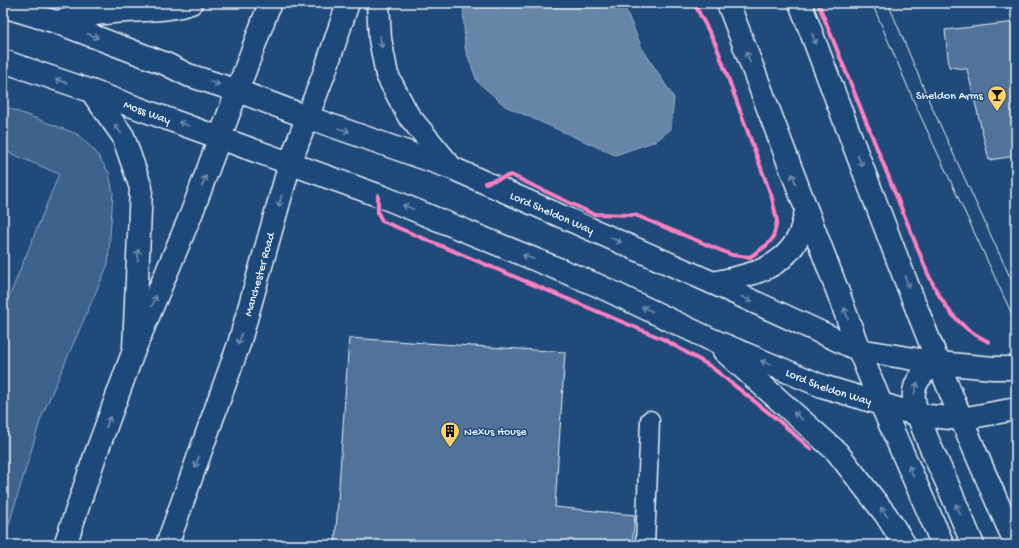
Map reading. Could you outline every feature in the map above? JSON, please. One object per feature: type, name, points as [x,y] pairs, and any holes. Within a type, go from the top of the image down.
[{"type":"main road","points":[[56,22],[105,12],[141,11],[184,6],[191,3]]},
{"type":"main road","points":[[65,545],[134,350],[192,212],[270,3]]},
{"type":"main road","name":"Manchester Road","points":[[167,545],[239,344],[290,163],[325,71],[348,3]]},
{"type":"main road","points":[[378,3],[380,39],[387,76],[408,115],[452,168]]},
{"type":"main road","name":"Lord Sheldon Way","points":[[728,3],[859,350],[943,545]]},
{"type":"main road","points":[[800,3],[961,419],[1016,544]]},
{"type":"main road","points":[[3,6],[56,22],[166,64],[188,74],[238,91]]},
{"type":"main road","name":"Moss Way","points":[[3,61],[91,91],[290,163]]},
{"type":"main road","points":[[91,91],[123,136],[141,188],[134,350]]},
{"type":"main road","name":"Lord Sheldon Way","points":[[238,91],[452,168],[713,282],[859,350]]},
{"type":"main road","name":"Lord Sheldon Way","points":[[290,163],[372,192],[597,285],[710,339],[822,386],[881,404]]},
{"type":"main road","points":[[713,282],[751,275],[768,268],[779,260],[788,252],[798,238],[806,211]]},
{"type":"main road","points":[[710,339],[837,452],[886,515],[905,545]]},
{"type":"main road","points":[[859,350],[939,363],[992,368],[1016,368]]},
{"type":"main road","points":[[939,363],[929,368],[921,376],[916,384],[914,403],[973,545]]},
{"type":"main road","points":[[881,404],[918,415],[961,419],[1016,410]]},
{"type":"lane","points":[[645,545],[650,420]]},
{"type":"shaded area","points":[[463,3],[623,3],[642,48],[674,98],[671,129],[656,141],[615,155],[505,106],[477,81],[465,48]]},
{"type":"shaded area","points":[[3,106],[77,134],[95,151],[109,173],[113,193],[108,264],[41,418],[3,544],[3,312],[59,174],[3,150]]},
{"type":"building","name":"Sheldon Arms","points":[[1016,22],[1016,156],[989,160],[967,69],[949,67],[945,30]]},
{"type":"building","name":"Nexus House","points":[[349,338],[565,352],[555,507],[635,515],[632,545],[335,545]]},
{"type":"tram line","points":[[872,3],[915,104],[1016,323]]},
{"type":"tram line","points":[[888,3],[930,103],[1016,290]]},
{"type":"cycle path","points":[[485,183],[511,175],[593,214],[635,215],[732,255],[750,257],[767,245],[773,238],[777,221],[772,198],[716,45],[694,3]]},
{"type":"cycle path","points":[[818,3],[928,274],[939,296],[945,306],[968,330],[989,342]]},
{"type":"cycle path","points":[[378,195],[378,213],[382,221],[663,339],[710,366],[778,420],[811,449]]},
{"type":"place","name":"Sheldon Arms","points":[[997,112]]},
{"type":"place","name":"Nexus House","points":[[450,448]]}]
